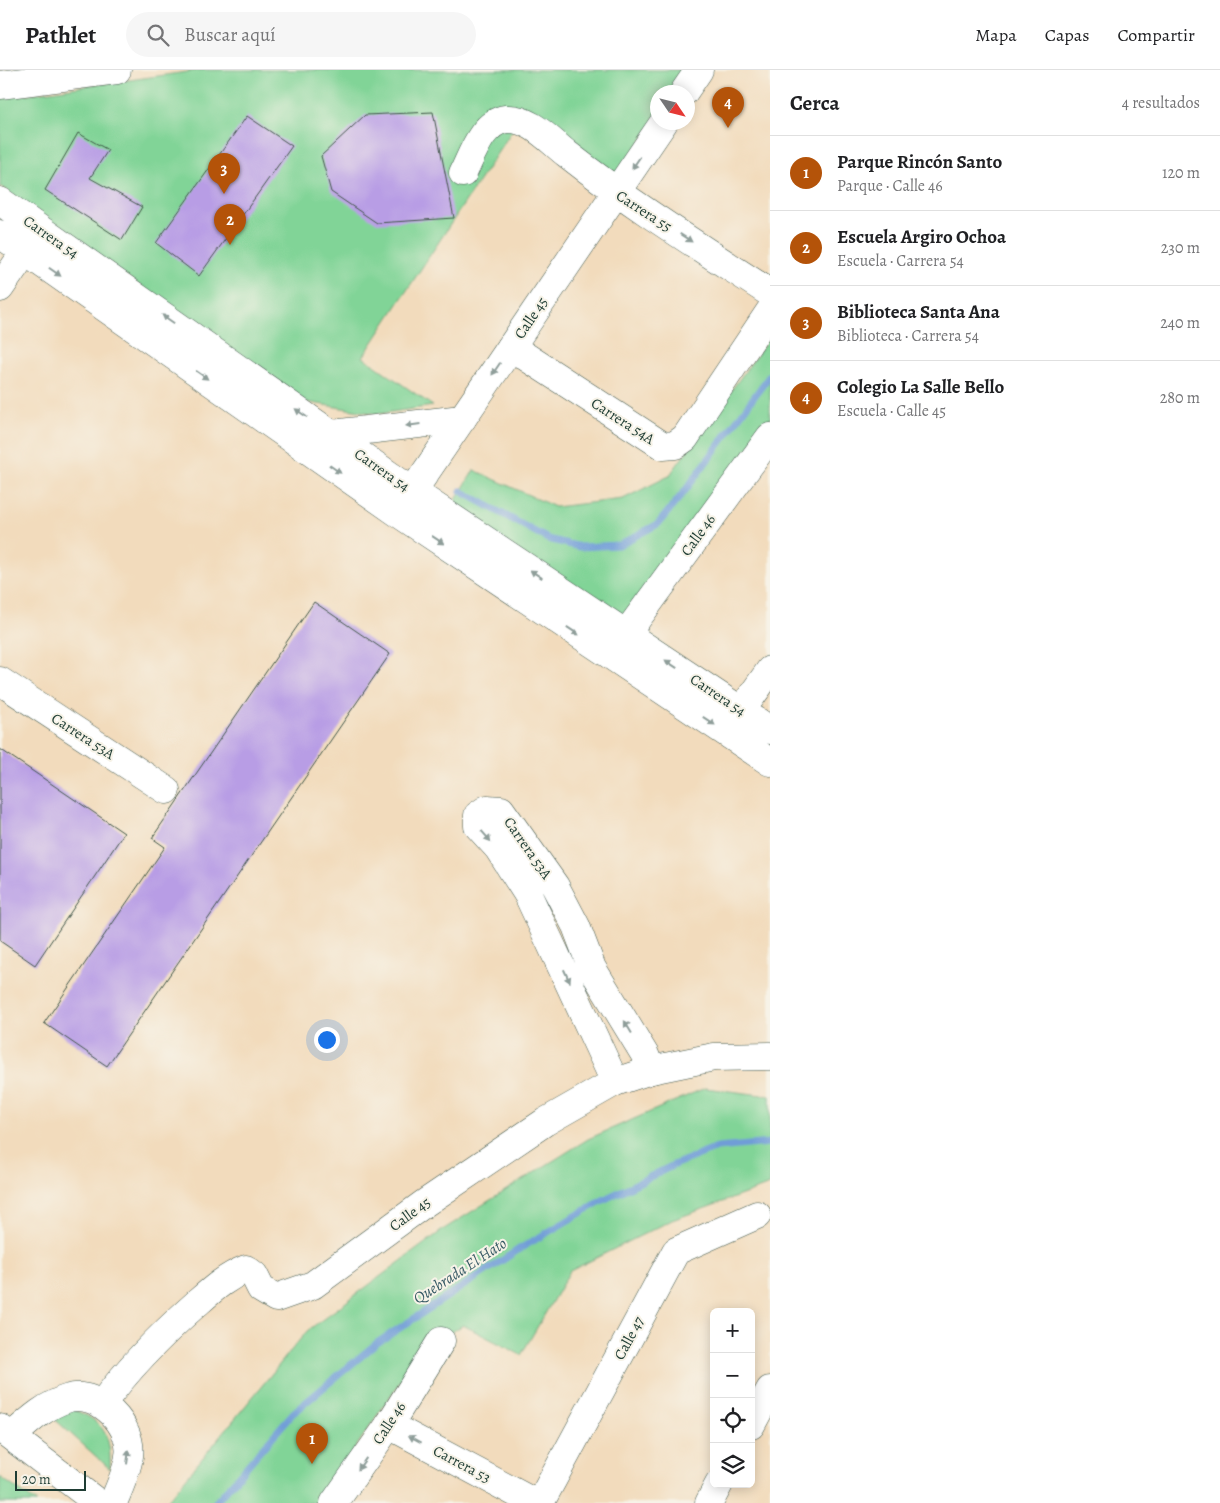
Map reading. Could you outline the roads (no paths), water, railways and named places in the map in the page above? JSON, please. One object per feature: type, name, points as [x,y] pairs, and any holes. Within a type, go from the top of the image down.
[{"type":"street","points":[[0,85],[117,70]]},
{"type":"street","points":[[689,85],[700,70]]},
{"type":"street","name":"Carrera 55","points":[[463,173],[481,136],[492,126],[505,119],[524,121],[616,193],[770,293]]},
{"type":"street","name":"Calle 45","points":[[405,502],[659,130]]},
{"type":"street","name":"Carrera 54","points":[[0,201],[332,434],[405,502],[626,634],[770,730]]},
{"type":"street","points":[[0,288],[40,229]]},
{"type":"street","name":"Carrera 54","points":[[0,234],[405,502],[770,762]]},
{"type":"street","name":"Carrera 54A","points":[[511,347],[662,446],[675,445],[685,438],[770,311]]},
{"type":"street","points":[[332,434],[462,419]]},
{"type":"street","name":"Calle 46","points":[[626,634],[770,437]]},
{"type":"street","points":[[742,711],[770,670]]},
{"type":"street","name":"Carrera 53A","points":[[0,682],[166,790]]},
{"type":"street","name":"Carrera 53A","points":[[615,1082],[528,895],[498,848],[478,826],[478,815],[487,809],[502,810],[555,886],[576,926],[592,968],[645,1056],[651,1070]]},
{"type":"street","name":"Calle 45","points":[[102,1404],[120,1380],[169,1328],[229,1276],[246,1269],[254,1275],[261,1288],[276,1298],[313,1285],[425,1203],[545,1122],[615,1082],[651,1070],[714,1057],[770,1056]]},
{"type":"street","name":"Calle 47","points":[[540,1503],[676,1251],[757,1215]]},
{"type":"street","name":"Calle 46","points":[[334,1503],[389,1425],[441,1340]]},
{"type":"street","points":[[755,1418],[770,1390]]},
{"type":"street","points":[[98,1503],[6,1432],[42,1409],[71,1398],[93,1399],[102,1404],[126,1431],[130,1455],[113,1503]]},
{"type":"street","name":"Carrera 53","points":[[389,1425],[535,1503]]},
{"type":"street","points":[[709,1503],[717,1488]]},
{"type":"waterway","points":[[461,491],[548,539],[580,547],[619,545],[658,524],[685,491],[770,375]]},
{"type":"waterway","name":"Quebrada El Hato","points":[[215,1503],[293,1413],[377,1343],[521,1248],[601,1201],[676,1164],[717,1148],[770,1143]]},
{"type":"place","name":"Colegio La Salle Bello","points":[[728,128]]},
{"type":"place","name":"Biblioteca Santa Ana","points":[[224,194]]},
{"type":"place","name":"Escuela Argiro Ochoa","points":[[230,245]]},
{"type":"place","name":"Parque Rincón Santo","points":[[312,1464]]}]
